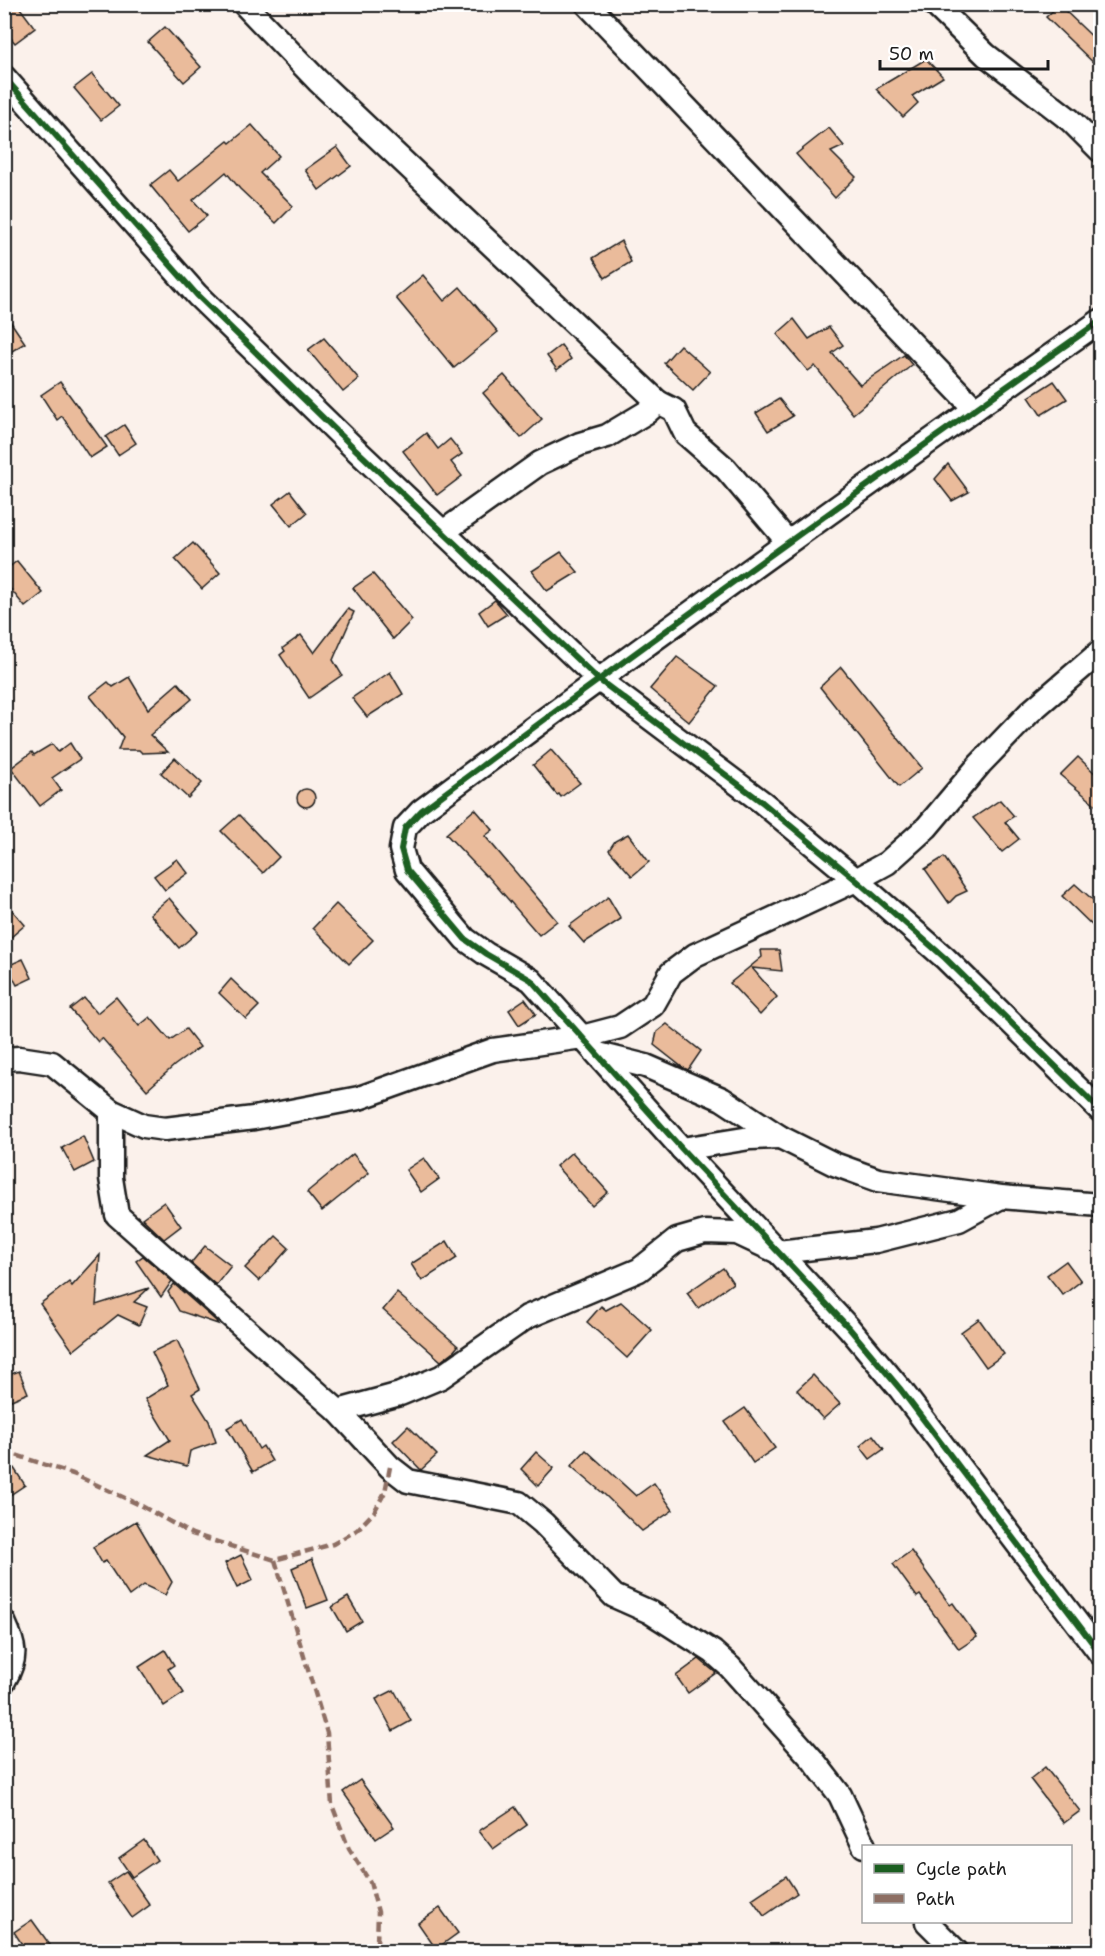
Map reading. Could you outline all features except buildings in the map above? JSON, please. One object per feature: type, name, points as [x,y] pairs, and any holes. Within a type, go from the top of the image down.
[{"type":"street","points":[[244,4],[318,81],[658,402],[674,410],[685,433],[726,469],[788,542]]},
{"type":"street","points":[[587,4],[975,409]]},
{"type":"street","points":[[934,4],[986,55],[1070,120],[1101,150]]},
{"type":"street","points":[[4,77],[197,295],[598,679],[762,802],[856,880],[945,958],[1101,1110]]},
{"type":"street","points":[[1101,321],[788,542],[598,679],[421,811],[405,828],[401,849],[407,870],[465,939],[531,980],[682,1149],[849,1328],[902,1390],[1101,1653]]},
{"type":"street","points":[[443,532],[540,463],[580,444],[607,436],[647,412],[658,402]]},
{"type":"street","points":[[4,1059],[19,1058],[52,1063],[111,1111],[144,1126],[165,1129],[254,1118],[359,1098],[493,1050],[620,1028],[653,1005],[671,972],[695,954],[856,880],[887,863],[927,827],[980,764],[1030,712],[1101,652]]},
{"type":"street","points":[[598,1054],[646,1066],[722,1099],[780,1137],[834,1164],[878,1180],[1001,1197],[1101,1206]]},
{"type":"street","points":[[111,1111],[111,1178],[117,1215],[338,1411],[390,1467],[408,1481],[519,1503],[543,1523],[614,1596],[650,1612],[713,1652],[730,1667],[820,1769],[840,1795],[864,1845]]},
{"type":"street","points":[[682,1149],[750,1138],[780,1137]]},
{"type":"street","points":[[338,1411],[400,1394],[441,1377],[527,1317],[639,1270],[677,1240],[705,1232],[737,1233],[778,1252],[876,1240],[958,1221],[1001,1197]]},
{"type":"street","points":[[4,1622],[15,1649],[12,1667],[4,1681]]},
{"type":"street","points":[[928,1923],[957,1952]]},
{"type":"marked path","points":[[4,1451],[73,1474],[138,1504],[192,1534],[275,1560],[333,1544],[357,1530],[374,1512],[385,1492],[390,1467]]},
{"type":"marked path","points":[[275,1560],[327,1733],[332,1805],[349,1849],[370,1882],[378,1912],[377,1944],[383,1952]]},
{"type":"cycle path","points":[[4,77],[197,295],[351,445],[598,679],[762,802],[856,880],[945,958],[1100,1110]]},
{"type":"cycle path","points":[[1100,321],[759,563],[421,811],[405,828],[401,849],[407,870],[465,939],[531,980],[682,1149],[849,1328],[901,1390],[1100,1653]]}]
